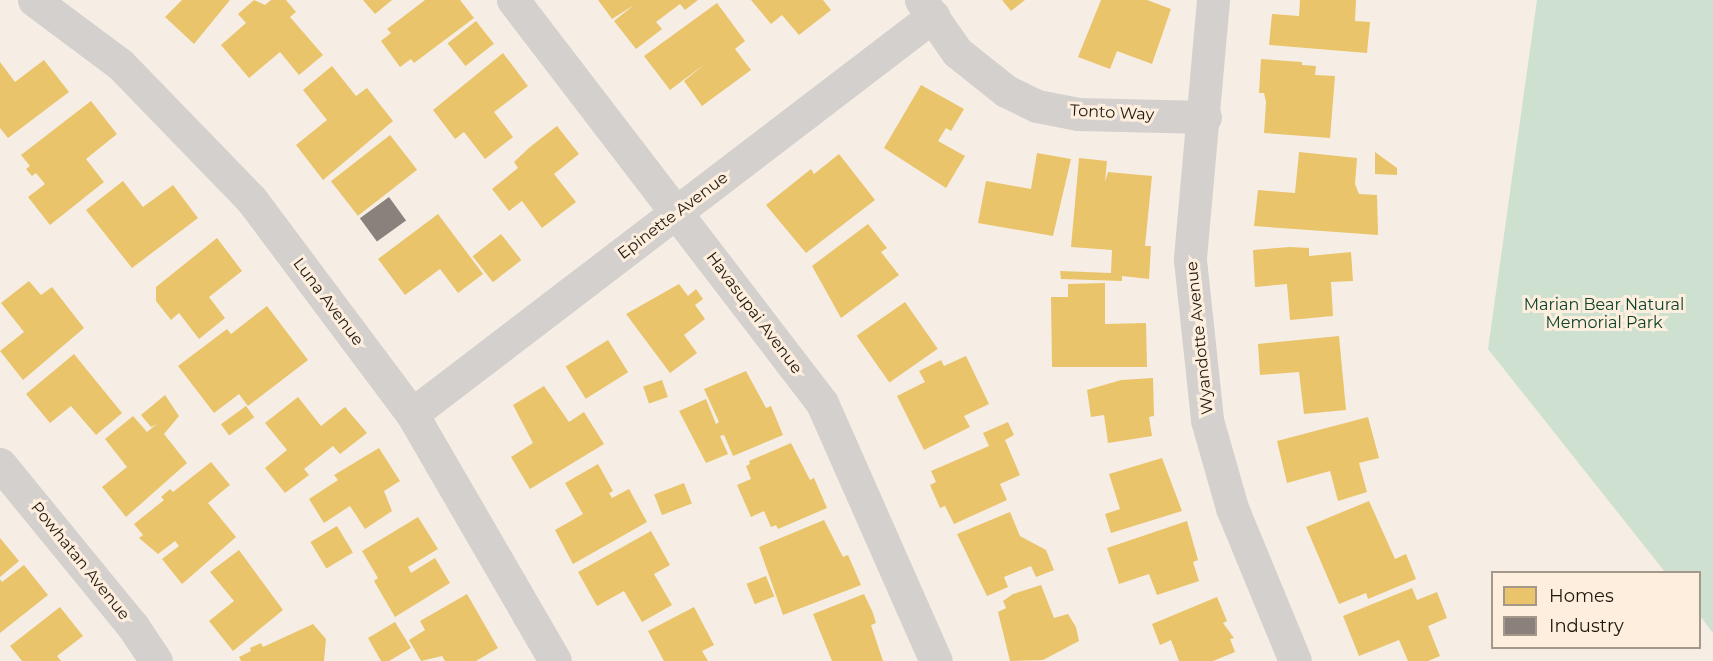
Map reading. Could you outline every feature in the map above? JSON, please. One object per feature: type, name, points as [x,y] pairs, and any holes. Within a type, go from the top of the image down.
[{"type":"street","name":"Luna Avenue","points":[[34,0],[120,64],[251,200],[412,414],[555,661]]},
{"type":"street","name":"Havasupai Avenue","points":[[513,0],[822,403],[936,661]]},
{"type":"street","name":"Wyandotte Avenue","points":[[1213,0],[1205,117],[1190,260],[1208,420],[1232,508],[1294,661]]},
{"type":"street","name":"Epinette Avenue","points":[[412,414],[678,213],[927,8]]},
{"type":"street","name":"Tonto Way","points":[[927,8],[957,52],[1005,91],[1037,106],[1078,114],[1205,117]]},
{"type":"street","name":"Powhatan Avenue","points":[[0,464],[132,625],[156,661]]},
{"type":"green space","name":"Marian Bear Natural Memorial Park","points":[[1537,0],[1713,0],[1713,633],[1701,617],[1701,571],[1664,571],[1488,349]]},
{"type":"building: Homes","points":[[182,0],[230,0],[194,44],[165,17]]},
{"type":"building: Homes","points":[[254,0],[265,5],[271,0],[286,0],[296,12],[290,17],[323,55],[299,75],[280,52],[249,78],[221,45],[246,23],[238,14]]},
{"type":"building: Homes","points":[[363,0],[392,0],[375,14]]},
{"type":"building: Homes","points":[[425,0],[460,0],[474,18],[414,63],[411,59],[400,67],[381,41],[391,33],[387,29]]},
{"type":"building: Homes","points":[[598,0],[698,0],[685,10],[680,4],[656,22],[662,29],[636,49],[614,21],[634,5],[612,19]]},
{"type":"building: Homes","points":[[751,0],[823,0],[831,10],[799,35],[782,15],[771,24]]},
{"type":"building: Homes","points":[[1002,0],[1025,0],[1011,11]]},
{"type":"building: Homes","points":[[1101,0],[1147,0],[1171,9],[1152,64],[1117,51],[1110,69],[1078,57]]},
{"type":"building: Homes","points":[[1300,0],[1356,0],[1355,21],[1370,22],[1367,53],[1269,45],[1272,14],[1299,16]]},
{"type":"building: Homes","points":[[717,3],[745,41],[735,49],[751,70],[702,106],[684,81],[706,63],[670,90],[644,56]]},
{"type":"building: Homes","points":[[476,21],[494,44],[465,66],[448,43]]},
{"type":"building: Homes","points":[[503,53],[528,86],[494,112],[513,137],[485,159],[464,132],[455,139],[433,110]]},
{"type":"building: Homes","points":[[1261,59],[1302,62],[1302,65],[1316,66],[1315,75],[1335,76],[1330,138],[1264,133],[1266,102],[1264,93],[1259,93]]},
{"type":"building: Homes","points":[[44,60],[69,92],[8,138],[0,128],[0,62],[15,82]]},
{"type":"building: Homes","points":[[332,66],[356,96],[367,88],[393,121],[323,180],[296,145],[327,120],[303,90]]},
{"type":"building: Homes","points":[[921,85],[964,109],[951,131],[946,128],[938,141],[965,156],[946,188],[884,148]]},
{"type":"building: Homes","points":[[91,101],[117,134],[86,159],[104,182],[50,225],[28,197],[45,184],[36,173],[32,176],[26,169],[30,166],[21,155]]},
{"type":"building: Homes","points":[[557,126],[579,154],[554,174],[576,202],[542,228],[522,201],[509,211],[492,189],[518,168],[514,162]]},
{"type":"building: Homes","points":[[390,135],[417,170],[358,216],[331,181]]},
{"type":"building: Homes","points":[[1299,152],[1357,158],[1355,184],[1359,194],[1377,195],[1378,235],[1254,226],[1258,190],[1295,193]]},
{"type":"building: Homes","points":[[1375,152],[1397,168],[1397,175],[1375,174]]},
{"type":"building: Homes","points":[[1037,153],[1071,159],[1053,236],[978,223],[986,181],[1031,189]]},
{"type":"building: Homes","points":[[839,154],[875,200],[806,253],[766,205],[811,169],[814,174]]},
{"type":"building: Homes","points":[[1079,158],[1107,161],[1105,182],[1108,172],[1152,176],[1145,246],[1151,246],[1149,279],[1122,276],[1122,281],[1061,279],[1060,271],[1111,273],[1112,250],[1071,247]]},
{"type":"building: Homes","points":[[123,181],[143,207],[173,185],[198,218],[132,268],[86,210]]},
{"type":"building: Homes","points":[[438,214],[483,274],[458,293],[440,269],[405,295],[378,259]]},
{"type":"building: Homes","points":[[868,224],[887,248],[881,252],[899,275],[841,318],[812,266]]},
{"type":"building: Homes","points":[[501,234],[521,260],[493,282],[473,256]]},
{"type":"building: Homes","points":[[217,238],[242,271],[209,297],[225,318],[199,339],[179,313],[171,320],[156,301],[156,287]]},
{"type":"building: Homes","points":[[1309,248],[1309,256],[1351,252],[1353,281],[1331,282],[1333,316],[1290,320],[1287,284],[1255,287],[1253,250]]},
{"type":"building: Homes","points":[[29,281],[41,295],[52,287],[84,328],[23,380],[0,351],[24,332],[1,303]]},
{"type":"building: Homes","points":[[1105,283],[1105,324],[1146,323],[1147,367],[1052,367],[1051,297],[1068,297],[1068,284]]},
{"type":"building: Homes","points":[[679,284],[688,296],[696,289],[703,299],[695,305],[705,319],[684,335],[697,353],[670,373],[626,314]]},
{"type":"building: Homes","points":[[905,302],[938,349],[889,383],[857,336]]},
{"type":"building: Homes","points":[[267,306],[308,360],[248,406],[239,394],[214,413],[178,366],[227,329],[231,334]]},
{"type":"building: Homes","points":[[1339,336],[1346,410],[1304,414],[1299,372],[1260,375],[1258,344]]},
{"type":"building: Homes","points":[[608,340],[628,372],[586,399],[566,366]]},
{"type":"building: Homes","points":[[74,354],[122,413],[96,435],[71,406],[50,423],[26,394]]},
{"type":"building: Homes","points":[[966,356],[989,404],[964,416],[970,427],[924,450],[897,396],[925,382],[919,371],[941,360],[944,366]]},
{"type":"building: Homes","points":[[746,371],[766,408],[771,406],[783,435],[733,456],[724,435],[720,436],[728,454],[706,463],[679,411],[706,399],[716,424],[719,422],[704,389]]},
{"type":"building: Homes","points":[[1153,378],[1154,416],[1149,417],[1152,436],[1108,443],[1104,415],[1091,417],[1087,390],[1121,380]]},
{"type":"building: Homes","points":[[662,380],[668,397],[649,404],[643,387]]},
{"type":"building: Homes","points":[[544,386],[569,422],[584,412],[604,444],[530,489],[511,457],[533,443],[513,405]]},
{"type":"building: Homes","points":[[165,395],[179,416],[164,434],[187,463],[126,517],[102,487],[127,467],[105,439],[133,416],[147,432],[157,424],[151,427],[141,415]]},
{"type":"building: Homes","points":[[298,397],[321,426],[345,407],[367,433],[340,454],[333,446],[304,469],[309,475],[285,493],[265,468],[287,450],[265,423]]},
{"type":"building: Homes","points":[[246,406],[254,417],[229,436],[221,424]]},
{"type":"building: Homes","points":[[1368,417],[1379,458],[1359,463],[1367,492],[1338,501],[1330,471],[1287,483],[1277,441]]},
{"type":"building: Homes","points":[[1008,422],[1014,435],[1005,440],[1020,475],[1000,484],[1007,500],[954,524],[945,506],[940,508],[930,485],[936,482],[931,471],[989,446],[983,433]]},
{"type":"building: Homes","points":[[791,443],[810,480],[814,478],[827,508],[778,529],[776,525],[771,527],[764,511],[751,517],[737,485],[751,479],[746,466],[750,464],[749,461]]},
{"type":"building: Homes","points":[[379,448],[400,481],[384,491],[392,511],[365,529],[350,506],[324,523],[309,499],[338,480],[334,475]]},
{"type":"building: Homes","points":[[1162,458],[1182,511],[1111,533],[1105,514],[1120,509],[1109,474]]},
{"type":"building: Homes","points":[[211,462],[230,485],[208,503],[236,537],[182,584],[162,559],[179,546],[175,541],[158,554],[139,538],[143,535],[134,524],[164,500],[161,497],[170,489],[173,492]]},
{"type":"building: Homes","points":[[598,464],[613,491],[609,493],[612,498],[629,489],[647,522],[573,564],[555,530],[583,514],[565,483]]},
{"type":"building: Homes","points":[[684,483],[692,504],[662,515],[654,494]]},
{"type":"building: Homes","points":[[1369,501],[1395,559],[1406,554],[1416,579],[1368,599],[1366,593],[1339,604],[1306,527]]},
{"type":"building: Homes","points":[[1010,512],[1020,536],[1046,550],[1054,570],[1036,577],[1031,566],[1004,577],[1008,587],[987,596],[957,534]]},
{"type":"building: Homes","points":[[418,517],[438,549],[408,567],[411,573],[435,558],[450,583],[395,617],[374,581],[378,578],[362,551]]},
{"type":"building: Homes","points":[[824,520],[843,557],[848,555],[861,585],[783,615],[759,547]]},
{"type":"building: Homes","points":[[1187,521],[1198,560],[1193,562],[1199,581],[1157,595],[1149,574],[1119,584],[1107,548]]},
{"type":"building: Homes","points":[[337,526],[353,553],[326,569],[310,542]]},
{"type":"building: Homes","points":[[651,531],[670,565],[654,574],[672,605],[642,622],[624,591],[597,606],[578,572]]},
{"type":"building: Homes","points":[[0,538],[19,561],[0,577]]},
{"type":"building: Homes","points":[[239,550],[283,610],[233,651],[209,621],[234,601],[210,572]]},
{"type":"building: Homes","points":[[24,565],[48,595],[0,633],[0,579],[2,582]]},
{"type":"building: Homes","points":[[766,576],[774,596],[755,604],[747,584]]},
{"type":"building: Homes","points":[[1041,585],[1054,618],[1068,614],[1076,627],[1079,641],[1043,660],[1010,661],[998,612],[1006,608],[1003,601],[1013,594]]},
{"type":"building: Homes","points":[[1412,588],[1417,600],[1437,592],[1447,618],[1428,626],[1440,656],[1428,661],[1408,661],[1399,640],[1359,656],[1343,616]]},
{"type":"building: Homes","points":[[467,594],[498,648],[476,661],[445,661],[442,656],[421,661],[409,640],[425,630],[420,621]]},
{"type":"building: Homes","points":[[864,594],[876,623],[871,625],[883,661],[832,661],[813,614]]},
{"type":"building: Homes","points":[[1217,597],[1227,621],[1223,623],[1234,638],[1230,639],[1235,652],[1213,661],[1179,661],[1171,640],[1160,645],[1152,624]]},
{"type":"building: Homes","points":[[60,607],[83,636],[57,656],[61,661],[22,661],[10,646]]},
{"type":"building: Homes","points":[[694,607],[714,645],[702,651],[708,661],[664,661],[648,631]]},
{"type":"building: Homes","points":[[395,622],[411,648],[389,661],[381,661],[368,638]]},
{"type":"building: Homes","points":[[313,624],[326,639],[324,661],[241,661],[239,657],[261,643],[263,647]]},
{"type":"building: Industry","points":[[389,197],[406,220],[377,242],[360,218]]}]
